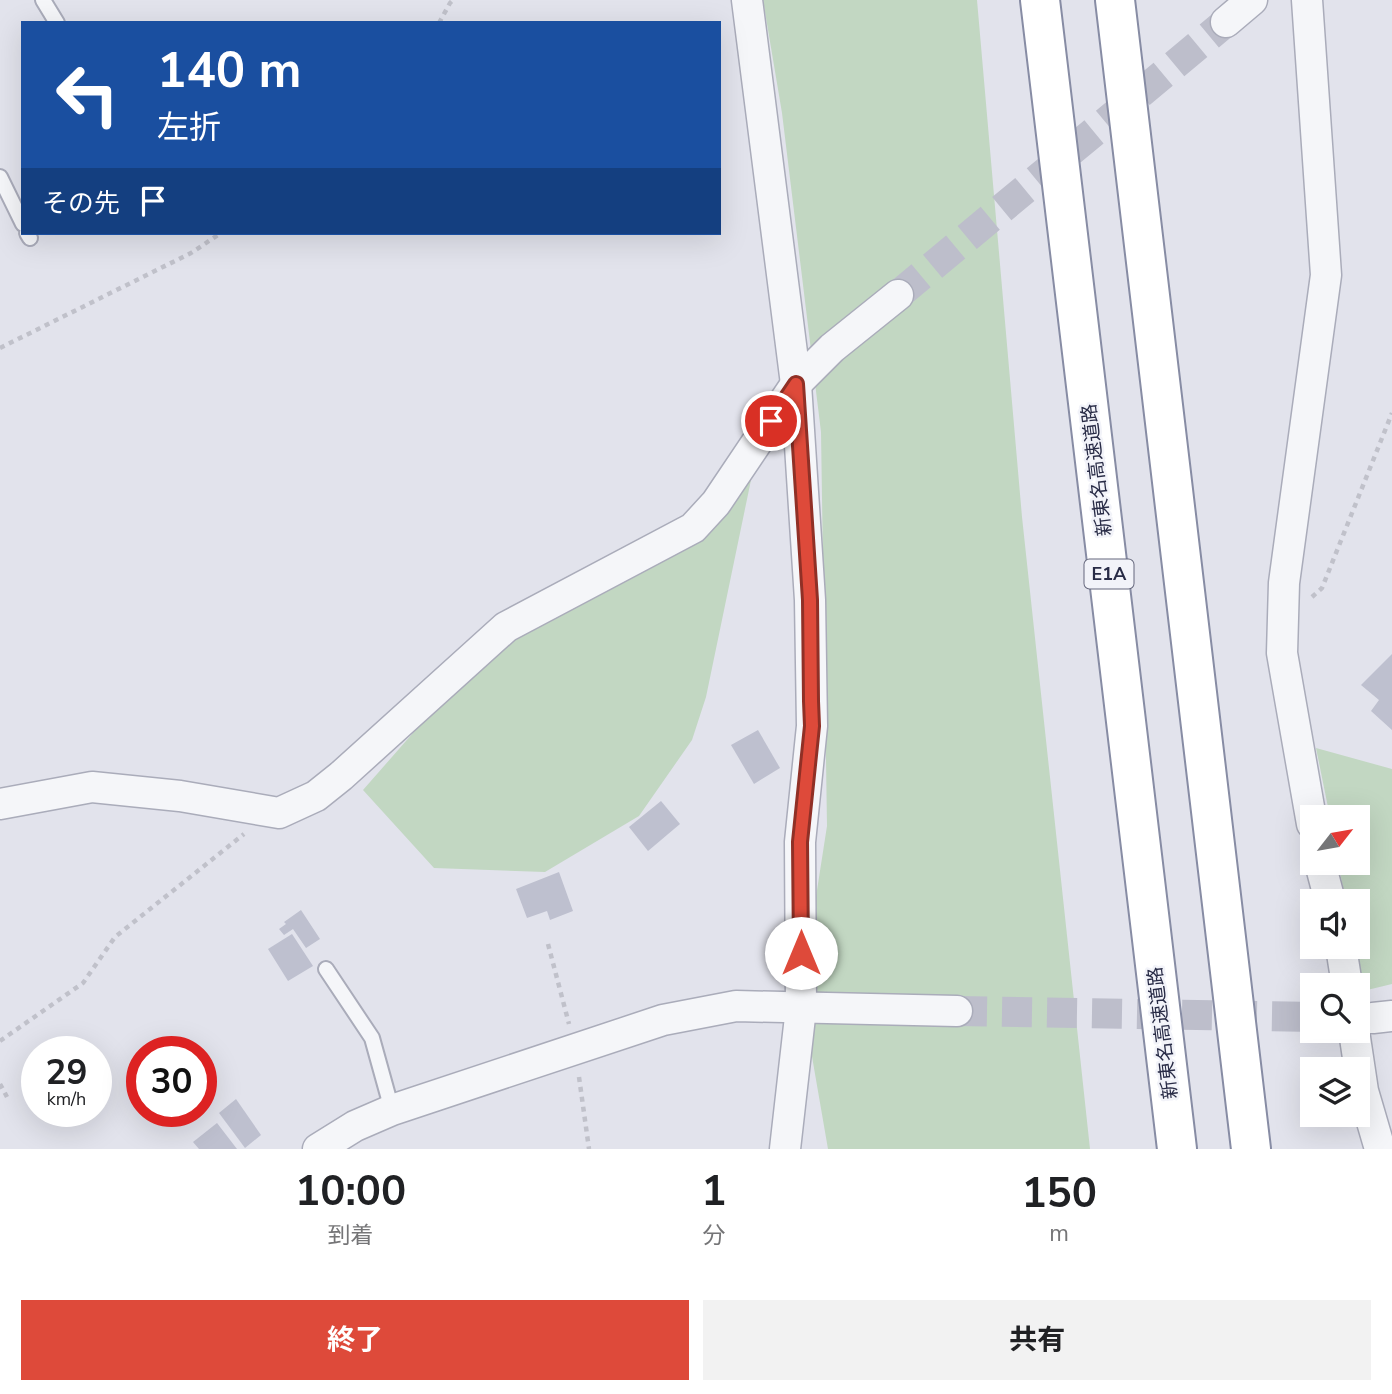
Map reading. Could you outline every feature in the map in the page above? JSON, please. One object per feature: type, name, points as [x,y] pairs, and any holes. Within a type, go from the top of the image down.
[{"type":"highway","name":"新東名高速道路","points":[[1040,0],[1177,1149]]},
{"type":"highway","points":[[1115,0],[1251,1149]]},
{"type":"street","points":[[747,0],[796,384],[810,600],[812,726],[800,842],[801,1008],[785,1149]]},
{"type":"street","points":[[1226,22],[1252,0]]},
{"type":"street","points":[[1307,0],[1326,275],[1284,583],[1282,653],[1309,805]]},
{"type":"street","points":[[0,804],[92,787],[180,796],[279,813],[316,796],[506,628],[693,528],[716,503],[796,384],[832,348],[898,295]]},
{"type":"street","points":[[318,1149],[355,1126],[392,1110],[663,1020],[736,1006],[957,1011]]},
{"type":"street","points":[[1373,1022],[1363,1091],[1380,1149]]},
{"type":"lane","points":[[43,0],[56,21]]},
{"type":"lane","points":[[0,177],[21,220]]},
{"type":"lane","points":[[326,969],[372,1038],[392,1110]]},
{"type":"path","points":[[440,21],[453,0]]},
{"type":"path","points":[[0,348],[191,253],[218,235]]},
{"type":"path","points":[[1283,624],[1322,588],[1392,414]]},
{"type":"path","points":[[0,1041],[83,983],[116,937],[272,812]]},
{"type":"path","points":[[0,1084],[7,1097]]},
{"type":"green space","points":[[763,0],[977,0],[1022,517],[1090,1149],[828,1149],[801,993],[827,826],[821,432],[782,113]]},
{"type":"green space","points":[[751,480],[706,697],[692,740],[639,816],[545,872],[434,868],[363,790],[506,627],[650,552]]},
{"type":"green space","points":[[1316,748],[1392,769],[1392,984],[1370,989],[1370,973],[1360,973],[1357,959],[1370,959],[1370,889],[1343,889],[1341,875],[1370,875],[1370,805],[1328,805]]},
{"type":"building","points":[[1392,654],[1392,730],[1371,711],[1379,700],[1361,685]]},
{"type":"building","points":[[758,730],[780,768],[754,784],[731,745]]},
{"type":"building","points":[[661,801],[680,824],[648,851],[629,827]]},
{"type":"building","points":[[559,872],[573,911],[550,920],[547,911],[527,918],[516,889]]},
{"type":"building","points":[[301,910],[320,939],[306,948],[293,929],[284,935],[279,929]]},
{"type":"building","points":[[292,934],[313,966],[288,981],[268,949]]},
{"type":"building","points":[[236,1099],[261,1135],[245,1148],[219,1113]]},
{"type":"building","points":[[217,1123],[237,1149],[199,1149],[193,1142],[212,1127],[217,1127]]},
{"type":"tunnel","points":[[898,295],[1226,22]]},
{"type":"tunnel","points":[[957,1011],[1300,1017]]},
{"type":"route","points":[[771,421],[796,384],[810,600],[812,726],[800,842],[801,953]]}]
